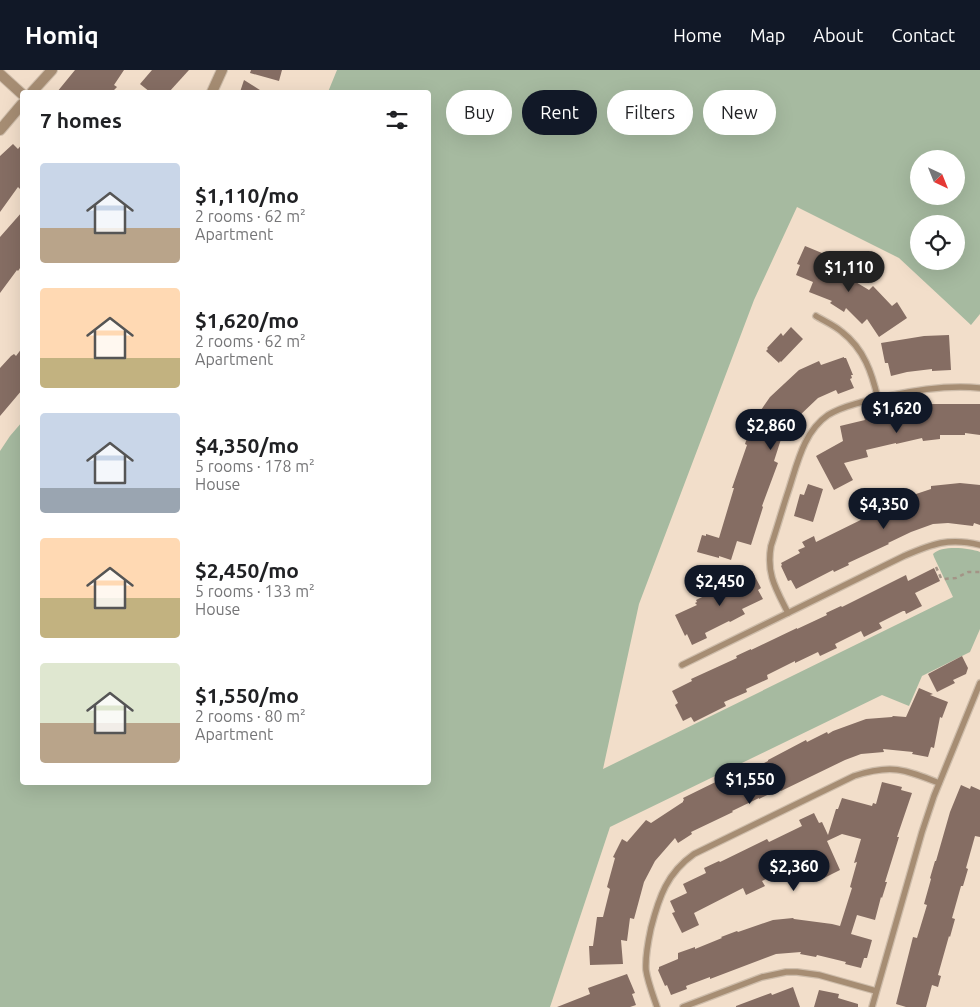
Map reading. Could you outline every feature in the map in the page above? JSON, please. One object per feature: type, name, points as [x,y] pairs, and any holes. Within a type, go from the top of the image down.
[{"type":"street","points":[[34,90],[52,70]]},
{"type":"street","points":[[213,90],[222,70]]},
{"type":"street","points":[[0,74],[20,92]]},
{"type":"street","points":[[0,130],[20,106]]},
{"type":"lane","points":[[816,316],[841,330],[857,346],[870,369],[878,399]]},
{"type":"lane","points":[[788,613],[772,578],[769,558],[804,446],[815,427],[829,415],[840,409],[878,399],[928,388],[980,388]]},
{"type":"lane","points":[[682,665],[925,547],[950,541],[980,545]]},
{"type":"lane","points":[[872,1007],[922,832],[939,783],[980,683]]},
{"type":"lane","points":[[657,1007],[646,969],[646,946],[664,887],[684,861],[694,854],[854,776],[867,772],[887,768],[896,769],[939,783]]},
{"type":"lane","points":[[683,1007],[762,977],[786,972],[818,975],[876,991]]},
{"type":"path","points":[[936,567],[941,578],[944,579],[956,578],[968,572],[980,572]]},
{"type":"green space","points":[[337,70],[980,70],[980,314],[971,325],[912,270],[965,270],[965,215],[910,215],[910,268],[899,258],[797,207],[754,300],[639,604],[603,769],[953,597],[933,554],[943,549],[969,549],[980,552],[980,629],[970,652],[922,676],[909,706],[882,695],[610,827],[550,1007],[0,1007],[0,451],[20,424],[20,785],[431,785],[431,90],[329,90]]},
{"type":"building","points":[[75,70],[124,70],[114,85],[117,87],[114,90],[59,90]]},
{"type":"building","points":[[152,70],[189,70],[171,90],[148,90],[140,84]]},
{"type":"building","points":[[251,70],[282,70],[279,81],[250,73]]},
{"type":"building","points":[[244,80],[260,90],[241,90]]},
{"type":"building","points":[[13,144],[18,149],[20,146],[20,189],[18,187],[0,212],[0,156]]},
{"type":"building","points":[[20,214],[20,268],[0,293],[0,237]]},
{"type":"building","points":[[805,246],[822,253],[819,259],[841,268],[839,272],[869,290],[873,286],[892,306],[897,302],[907,318],[879,337],[867,319],[862,324],[846,308],[844,312],[830,303],[832,301],[809,292],[813,282],[796,275],[800,265],[797,264]]},
{"type":"building","points":[[791,327],[803,339],[779,363],[766,351],[767,348],[781,333],[783,336]]},
{"type":"building","points":[[949,335],[951,370],[932,371],[932,369],[891,376],[888,363],[885,363],[881,343],[924,336]]},
{"type":"building","points":[[20,351],[20,392],[0,416],[0,368],[11,356],[14,354],[16,356]]},
{"type":"building","points":[[844,357],[853,375],[851,375],[852,378],[850,379],[854,388],[838,394],[836,390],[818,398],[798,417],[786,435],[783,433],[774,461],[778,463],[762,506],[751,545],[737,541],[731,560],[697,552],[702,535],[706,536],[706,534],[719,538],[752,423],[770,397],[799,370],[819,361],[821,365]]},
{"type":"building","points":[[932,404],[980,404],[980,435],[965,433],[965,435],[940,435],[940,439],[923,441],[922,438],[866,450],[868,457],[844,463],[853,480],[834,490],[816,456],[843,441],[840,426],[865,420],[864,417]]},
{"type":"building","points":[[960,483],[980,485],[980,525],[974,523],[973,526],[948,523],[933,524],[911,532],[848,563],[849,565],[834,572],[833,570],[796,589],[791,580],[788,581],[781,563],[800,553],[798,550],[805,547],[802,542],[814,536],[816,542],[904,498],[931,489],[931,486]]},
{"type":"building","points":[[808,484],[823,489],[813,522],[794,516],[800,494],[804,495]]},
{"type":"building","points":[[934,568],[940,581],[915,593],[922,606],[906,614],[903,611],[879,623],[882,628],[864,637],[861,631],[835,644],[837,648],[820,656],[818,652],[767,675],[768,679],[746,689],[747,692],[724,702],[726,706],[694,722],[691,717],[683,721],[675,705],[678,703],[672,691],[692,681],[691,679],[737,658],[736,656],[827,615],[826,613],[906,575],[908,581]]},
{"type":"building","points":[[745,570],[747,573],[752,571],[761,588],[758,590],[763,599],[742,609],[745,614],[705,633],[707,638],[692,645],[687,634],[685,636],[675,615],[697,605],[695,603],[697,602],[696,600],[735,581],[732,576]]},
{"type":"building","points":[[962,656],[968,668],[966,674],[953,680],[955,683],[937,692],[928,674]]},
{"type":"building","points":[[919,688],[933,694],[930,695],[948,702],[942,718],[940,717],[934,748],[931,747],[928,757],[912,754],[913,752],[883,749],[884,752],[861,754],[781,791],[780,789],[732,811],[691,832],[692,834],[678,843],[675,838],[655,861],[644,882],[634,919],[630,918],[627,941],[621,940],[623,964],[590,965],[589,946],[593,946],[597,917],[603,917],[610,889],[607,887],[615,858],[613,857],[622,839],[627,842],[646,820],[651,823],[683,802],[683,798],[740,770],[743,773],[806,740],[807,742],[827,732],[828,734],[866,719],[893,716],[906,717]]},
{"type":"building","points":[[882,782],[902,787],[901,790],[912,793],[897,837],[899,837],[875,920],[857,915],[851,934],[872,940],[867,958],[864,958],[861,968],[845,964],[846,962],[817,955],[816,957],[800,954],[801,952],[776,954],[686,986],[687,989],[671,995],[658,970],[659,967],[678,959],[678,953],[695,947],[695,949],[737,931],[773,920],[793,918],[840,926],[852,888],[850,887],[857,862],[854,863],[861,839],[842,834],[827,841],[840,870],[820,880],[819,877],[808,882],[798,860],[779,869],[780,872],[762,881],[765,886],[746,895],[743,888],[694,913],[699,925],[682,933],[672,913],[675,912],[670,901],[687,893],[683,884],[706,873],[704,868],[767,839],[769,842],[802,826],[799,820],[814,813],[819,823],[822,822],[828,835],[836,809],[838,809],[842,798],[872,806],[873,803],[876,804]]},
{"type":"building","points":[[961,785],[970,789],[971,786],[980,790],[980,837],[975,836],[966,868],[968,869],[952,918],[955,919],[938,975],[941,976],[938,987],[932,985],[926,1007],[906,1007],[896,1004],[913,937],[917,938],[927,905],[924,904],[935,861],[950,812]]},
{"type":"building","points":[[627,974],[635,993],[632,994],[636,1005],[630,1007],[557,1007],[590,994],[588,988]]},
{"type":"building","points":[[793,987],[800,1007],[736,1007],[771,993],[772,995]]},
{"type":"building","points":[[819,990],[839,994],[838,998],[858,1004],[858,1007],[814,1007]]}]
